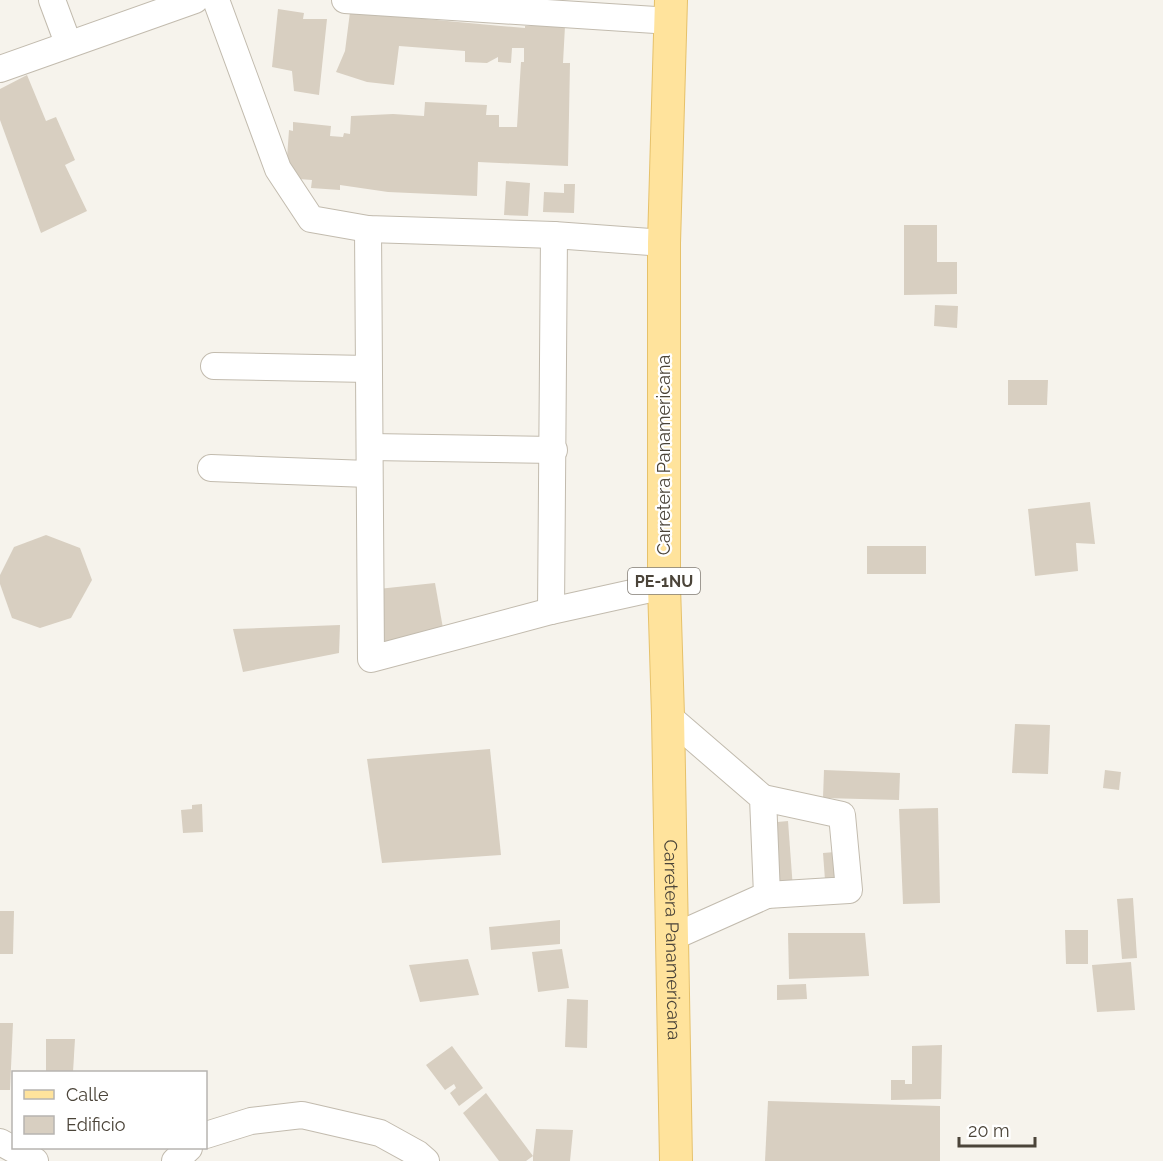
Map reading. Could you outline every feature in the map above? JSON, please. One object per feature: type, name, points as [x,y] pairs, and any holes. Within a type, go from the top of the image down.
[{"type":"main road","name":"Carretera Panamericana","points":[[671,11],[664,243],[664,586],[676,1161]]},
{"type":"street","points":[[52,0],[68,43]]},
{"type":"street","points":[[0,69],[68,43],[195,0]]},
{"type":"street","points":[[216,0],[278,170],[311,219],[368,229],[554,235],[664,243]]},
{"type":"street","points":[[345,0],[671,11]]},
{"type":"street","points":[[368,229],[371,659],[551,611],[664,586]]},
{"type":"street","points":[[551,611],[554,235]]},
{"type":"street","points":[[214,366],[368,369]]},
{"type":"street","points":[[370,447],[554,450]]},
{"type":"street","points":[[211,468],[368,474]]},
{"type":"street","points":[[668,716],[763,798],[842,815],[849,890],[767,895],[673,937]]},
{"type":"street","points":[[763,798],[767,895]]},
{"type":"street","points":[[207,1136],[251,1121],[302,1115],[380,1133],[418,1154],[426,1161]]},
{"type":"street","points":[[13,1149],[35,1161]]},
{"type":"street","points":[[175,1161],[188,1149]]},
{"type":"building","points":[[278,9],[304,13],[303,19],[327,19],[319,95],[294,91],[292,71],[272,67]]},
{"type":"building","points":[[350,12],[525,28],[525,26],[565,26],[563,63],[570,63],[568,166],[478,162],[477,196],[388,192],[340,185],[340,190],[311,188],[312,180],[299,179],[291,171],[287,158],[289,130],[293,131],[293,122],[331,126],[330,136],[343,137],[344,133],[350,134],[351,116],[393,114],[424,116],[425,102],[487,105],[486,115],[499,115],[499,127],[517,127],[524,48],[512,48],[511,63],[498,62],[498,57],[487,63],[465,62],[465,51],[399,46],[394,85],[367,82],[336,72],[345,51]]},
{"type":"building","points":[[27,75],[46,121],[56,117],[75,160],[65,165],[87,211],[41,233],[0,120],[0,89]]},
{"type":"building","points":[[506,181],[530,183],[528,216],[504,215]]},
{"type":"building","points":[[564,184],[575,184],[574,213],[543,212],[544,192],[564,193]]},
{"type":"building","points":[[904,225],[937,225],[937,262],[957,262],[957,294],[904,295]]},
{"type":"building","points":[[935,305],[958,306],[957,328],[934,326]]},
{"type":"building","points":[[1008,380],[1048,380],[1047,405],[1008,405]]},
{"type":"building","points":[[1090,502],[1095,544],[1076,543],[1078,571],[1035,576],[1028,509]]},
{"type":"building","points":[[46,535],[80,548],[92,580],[71,618],[40,628],[12,618],[0,584],[0,575],[14,547]]},
{"type":"building","points":[[867,546],[926,546],[926,574],[867,574]]},
{"type":"building","points":[[435,583],[444,634],[382,643],[378,589]]},
{"type":"building","points":[[340,625],[339,653],[243,672],[233,629]]},
{"type":"building","points":[[1015,724],[1050,725],[1048,774],[1012,773]]},
{"type":"building","points":[[490,749],[501,855],[382,863],[367,759]]},
{"type":"building","points":[[824,770],[900,773],[899,800],[823,798]]},
{"type":"building","points":[[1105,770],[1121,772],[1119,790],[1103,788]]},
{"type":"building","points":[[202,804],[203,832],[183,833],[181,810],[192,809],[192,805]]},
{"type":"building","points":[[938,808],[940,903],[903,904],[899,809]]},
{"type":"building","points":[[788,821],[793,889],[772,890],[767,823]]},
{"type":"building","points":[[847,851],[849,878],[825,880],[823,853]]},
{"type":"building","points":[[1133,898],[1137,958],[1122,959],[1117,899]]},
{"type":"building","points":[[0,911],[14,911],[13,954],[0,954]]},
{"type":"building","points":[[560,920],[560,944],[491,950],[489,927]]},
{"type":"building","points":[[1065,930],[1088,930],[1088,964],[1066,964]]},
{"type":"building","points":[[788,933],[865,933],[869,976],[789,979]]},
{"type":"building","points":[[562,949],[569,988],[538,992],[532,952]]},
{"type":"building","points":[[468,959],[479,995],[420,1002],[409,965]]},
{"type":"building","points":[[1131,962],[1135,1010],[1097,1012],[1092,965]]},
{"type":"building","points":[[806,984],[807,999],[777,1000],[777,985]]},
{"type":"building","points":[[567,999],[588,1000],[587,1048],[565,1047]]},
{"type":"building","points":[[0,1023],[13,1023],[10,1090],[0,1090]]},
{"type":"building","points":[[46,1039],[75,1039],[73,1071],[46,1071]]},
{"type":"building","points":[[942,1045],[941,1099],[891,1100],[891,1080],[905,1080],[905,1084],[912,1084],[912,1046]]},
{"type":"building","points":[[452,1046],[483,1088],[459,1106],[450,1093],[456,1088],[454,1084],[445,1090],[426,1065]]},
{"type":"building","points":[[486,1093],[533,1156],[526,1161],[499,1161],[463,1113]]},
{"type":"building","points":[[768,1101],[940,1106],[940,1161],[765,1161]]},
{"type":"building","points":[[536,1129],[573,1130],[570,1161],[533,1161]]}]
